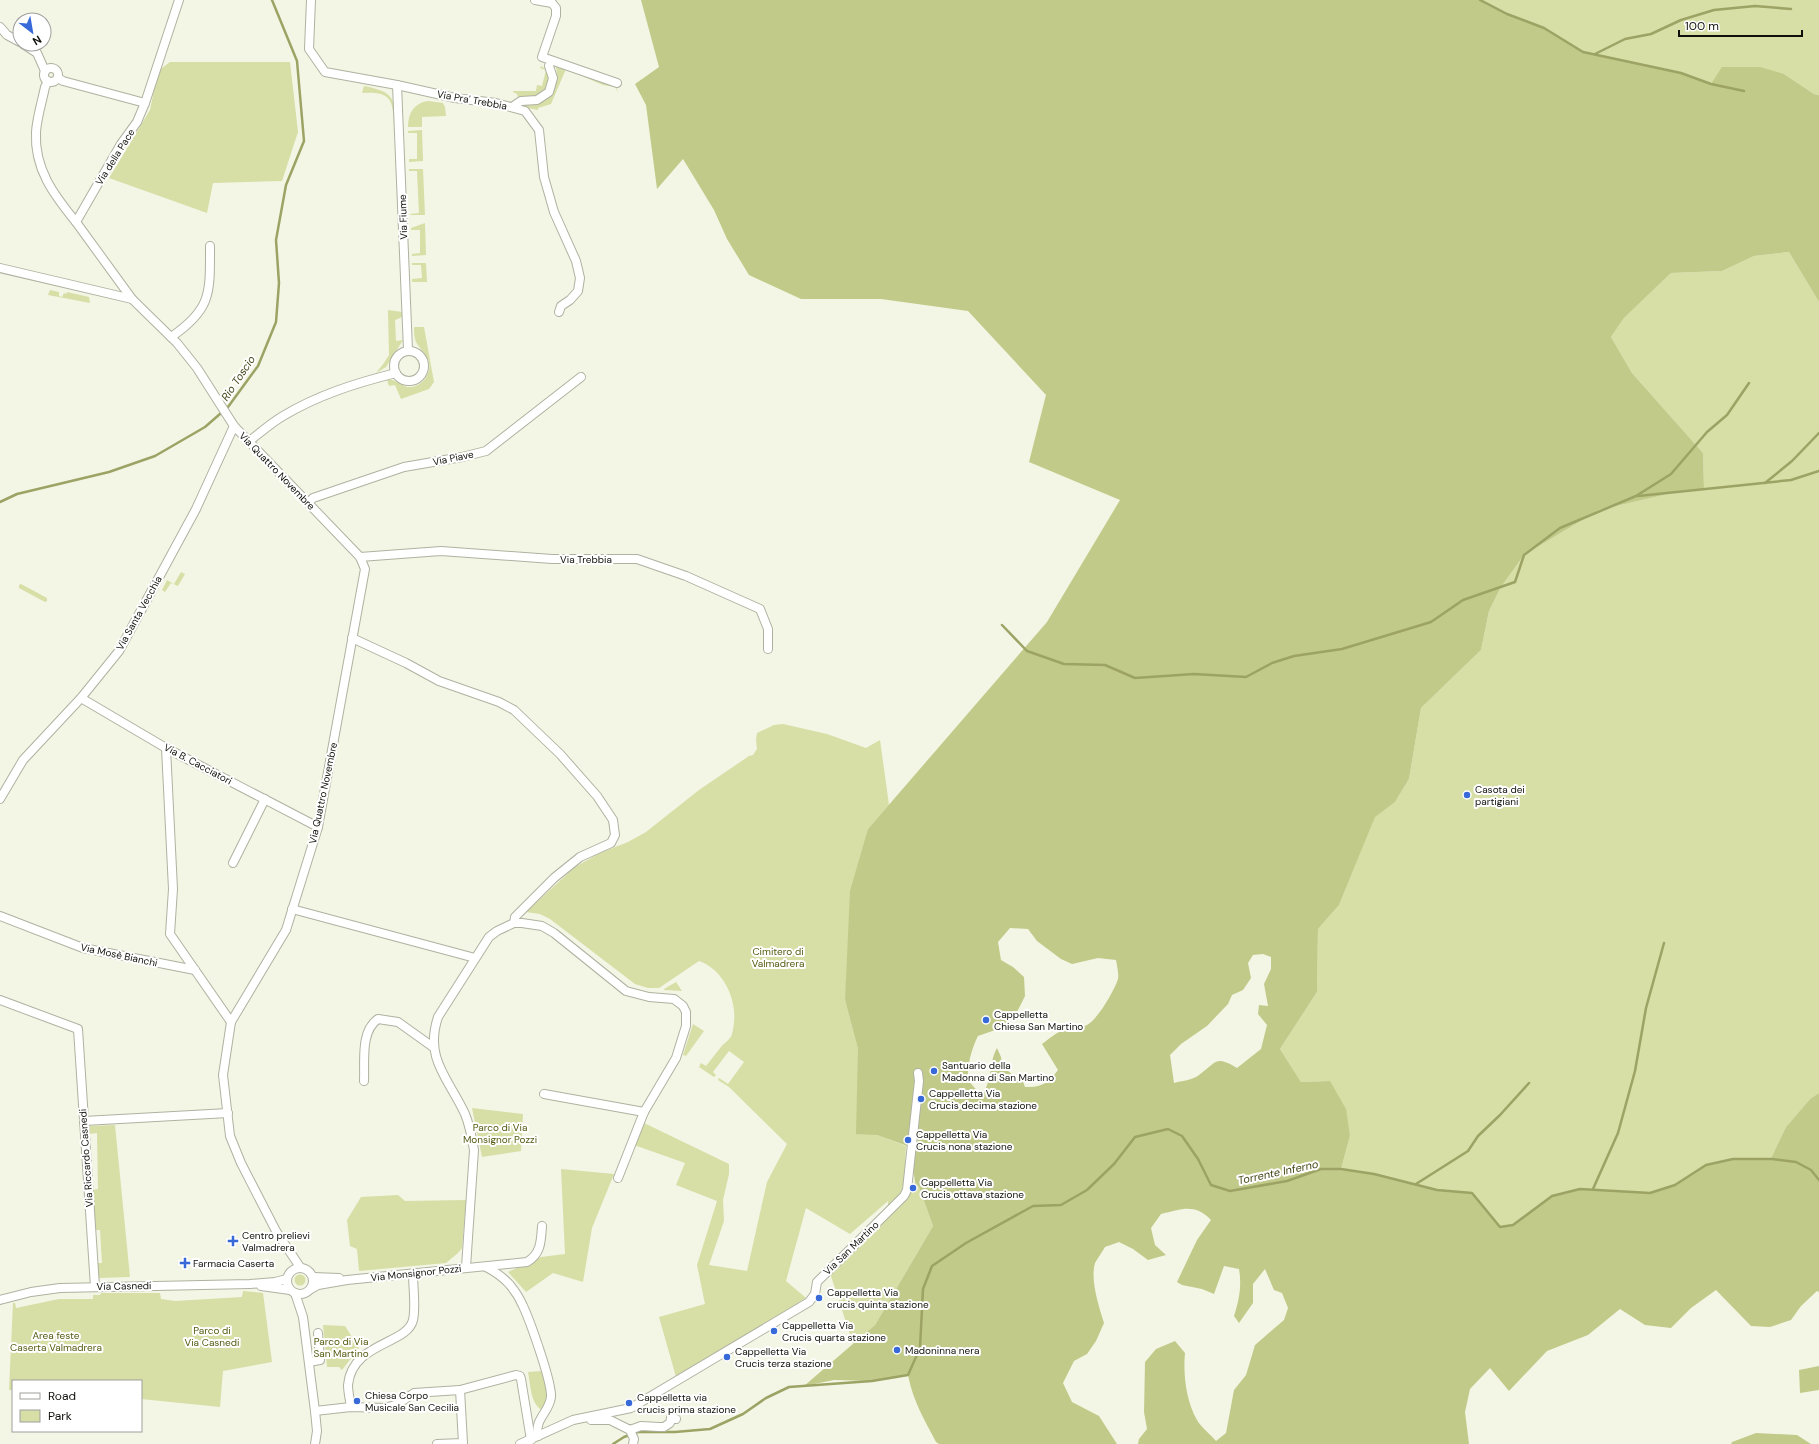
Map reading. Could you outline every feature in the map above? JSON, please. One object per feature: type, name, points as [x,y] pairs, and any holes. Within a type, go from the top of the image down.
[{"type":"street","name":"Via della Pace","points":[[76,222],[121,144],[137,122],[145,103],[179,0]]},
{"type":"street","name":"Via Pra' Trebbia","points":[[311,0],[309,49],[325,72],[398,85],[455,98],[496,103],[525,111],[539,130],[544,177],[554,212],[576,261],[580,278],[578,291],[570,300],[561,306],[559,312]]},
{"type":"street","points":[[535,0],[552,3],[556,8],[556,16],[542,57],[617,83]]},
{"type":"street","points":[[0,27],[12,37]]},
{"type":"street","points":[[35,52],[46,70],[45,77],[48,81]]},
{"type":"street","points":[[512,107],[521,101],[537,100],[549,92],[553,78],[549,66]]},
{"type":"street","points":[[46,70],[50,67],[56,69],[59,74],[58,78]]},
{"type":"street","points":[[58,78],[63,81],[145,103]]},
{"type":"street","points":[[48,81],[52,82],[58,78]]},
{"type":"street","points":[[48,81],[45,87],[36,131],[36,143],[40,169],[53,193],[132,299]]},
{"type":"street","name":"Via Fiume","points":[[398,85],[408,350]]},
{"type":"street","points":[[171,337],[189,325],[201,311],[208,294],[210,246]]},
{"type":"street","points":[[0,268],[132,299]]},
{"type":"street","name":"Via Quattro Novembre","points":[[132,299],[171,337],[197,368],[234,426],[360,557],[364,569],[318,827],[286,930],[231,1022],[223,1075],[230,1136],[241,1163],[276,1231],[287,1256],[288,1276]]},
{"type":"street","points":[[408,350],[414,351],[422,358],[424,363],[421,374],[417,379],[405,380],[396,373],[394,362],[398,355],[408,350]]},
{"type":"street","points":[[248,442],[282,416],[319,396],[360,382],[396,373]]},
{"type":"street","name":"Via Piave","points":[[308,503],[313,498],[404,467],[462,457],[486,451],[581,377]]},
{"type":"street","name":"Via Santa Vecchia","points":[[0,799],[23,760],[81,698],[119,650],[196,508],[234,426]]},
{"type":"street","name":"Via Trebbia","points":[[360,557],[441,551],[552,559],[636,559],[686,576],[760,609],[768,629],[768,649]]},
{"type":"street","points":[[352,638],[406,663],[439,681],[499,702],[514,710],[560,754],[597,796],[613,820],[615,834],[611,843],[580,857],[554,878],[515,918],[514,923]]},
{"type":"street","name":"Via B. Cacciatori","points":[[81,698],[166,748],[318,827]]},
{"type":"street","points":[[166,748],[173,889],[170,934],[231,1022]]},
{"type":"street","points":[[233,863],[265,799]]},
{"type":"street","points":[[292,909],[475,958]]},
{"type":"street","name":"Via Mosè Bianchi","points":[[0,916],[83,948],[195,970]]},
{"type":"street","points":[[466,1267],[474,1150],[471,1131],[465,1114],[437,1064],[433,1047],[434,1030],[438,1017],[475,958],[489,938],[504,927],[522,922],[542,926],[554,933],[626,991],[649,997],[674,1000],[683,1006],[687,1019],[676,1058],[644,1112],[618,1178]]},
{"type":"street","name":"Via Riccardo Casnedi","points":[[0,1000],[78,1029],[95,1287]]},
{"type":"street","points":[[364,1081],[366,1038],[369,1027],[378,1019],[398,1022],[433,1047]]},
{"type":"street","name":"Via San Martino","points":[[535,1438],[573,1420],[631,1408],[810,1302],[815,1294],[817,1282],[904,1196],[907,1190],[919,1081],[918,1073]]},
{"type":"street","points":[[544,1094],[644,1112]]},
{"type":"street","points":[[84,1121],[228,1113]]},
{"type":"street","name":"Via Monsignor Pozzi","points":[[347,1280],[527,1262],[534,1256],[540,1245],[542,1226]]},
{"type":"street","name":"Via Quattro Novembre","points":[[276,1231],[300,1267]]},
{"type":"street","points":[[502,1277],[504,1269],[510,1264]]},
{"type":"street","points":[[315,1444],[315,1411],[303,1317],[288,1276],[294,1269],[300,1267],[308,1270],[313,1277],[347,1280]]},
{"type":"street","points":[[485,1267],[502,1277],[511,1286],[523,1305],[551,1390],[550,1403],[538,1424],[535,1438]]},
{"type":"street","points":[[350,1407],[348,1386],[357,1363],[365,1354],[402,1334],[409,1328],[413,1320],[412,1274]]},
{"type":"street","name":"Via Casnedi","points":[[0,1300],[46,1290],[95,1287],[250,1284],[275,1282],[288,1276]]},
{"type":"street","points":[[303,1317],[308,1291],[313,1277]]},
{"type":"street","points":[[293,1291],[308,1291],[318,1286],[347,1280]]},
{"type":"street","name":"Via Casnedi","points":[[250,1284],[293,1291]]},
{"type":"street","points":[[308,1362],[320,1360],[318,1333]]},
{"type":"street","points":[[315,1411],[350,1407],[380,1408],[398,1404],[414,1393],[460,1390],[516,1375],[520,1376],[535,1438]]},
{"type":"street","points":[[437,1444],[463,1443],[460,1390]]},
{"type":"street","points":[[582,1419],[610,1420],[632,1436],[641,1426],[664,1427],[670,1423],[671,1418],[676,1419]]},
{"type":"street","points":[[520,1444],[535,1438]]},
{"type":"green space","points":[[641,0],[1480,0],[1507,14],[1544,28],[1583,52],[1681,73],[1711,84],[1722,67],[1760,67],[1784,74],[1814,94],[1819,95],[1819,302],[1789,252],[1754,256],[1722,271],[1671,273],[1624,318],[1611,337],[1632,373],[1703,453],[1704,489],[1672,493],[1599,510],[1524,555],[1501,587],[1489,611],[1481,650],[1421,708],[1409,779],[1395,802],[1375,817],[1339,905],[1318,929],[1317,992],[1280,1049],[1301,1082],[1330,1081],[1346,1109],[1350,1136],[1341,1169],[1374,1174],[1437,1190],[1472,1193],[1500,1227],[1513,1225],[1552,1196],[1580,1189],[1650,1193],[1675,1185],[1706,1165],[1733,1159],[1771,1159],[1786,1127],[1810,1099],[1819,1093],[1819,1292],[1817,1291],[1801,1306],[1791,1320],[1770,1327],[1751,1326],[1716,1290],[1691,1308],[1671,1328],[1645,1325],[1620,1309],[1588,1335],[1547,1351],[1509,1391],[1490,1368],[1470,1389],[1465,1412],[1469,1444],[1138,1444],[1139,1439],[1147,1429],[1144,1412],[1145,1362],[1156,1349],[1175,1341],[1185,1353],[1184,1370],[1186,1387],[1193,1413],[1203,1428],[1216,1441],[1226,1433],[1234,1390],[1246,1375],[1255,1345],[1284,1320],[1288,1308],[1282,1293],[1274,1290],[1265,1269],[1253,1284],[1253,1303],[1239,1323],[1234,1316],[1240,1293],[1239,1269],[1224,1266],[1214,1294],[1202,1289],[1182,1285],[1177,1282],[1197,1240],[1211,1220],[1194,1209],[1182,1209],[1161,1214],[1151,1228],[1155,1245],[1166,1255],[1148,1260],[1133,1249],[1119,1242],[1105,1247],[1095,1263],[1094,1285],[1104,1323],[1096,1341],[1087,1354],[1074,1361],[1063,1383],[1072,1402],[1099,1416],[1117,1444],[939,1444],[936,1442],[919,1410],[908,1375],[872,1381],[834,1380],[804,1386],[875,1325],[933,1226],[919,1187],[915,1182],[910,1147],[877,1135],[856,1134],[858,1049],[845,1000],[850,891],[868,829],[1047,622],[1120,500],[1029,462],[1046,395],[968,311],[881,299],[801,299],[749,275],[727,239],[714,210],[683,159],[657,189],[646,105],[635,84],[659,67]],"holes":[[[1010,928],[1028,929],[1037,941],[1061,959],[1072,964],[1098,958],[1116,960],[1118,979],[1105,1004],[1091,1022],[1085,1026],[1071,1027],[1063,1030],[1042,1044],[1058,1070],[1048,1081],[1036,1087],[1025,1087],[1022,1079],[1013,1075],[1002,1066],[1001,1057],[997,1048],[994,1054],[990,1076],[982,1095],[971,1084],[968,1076],[970,1058],[976,1040],[978,1036],[1001,1028],[1018,1010],[1025,996],[1024,977],[1013,967],[1001,960],[998,942]],[[1263,954],[1271,957],[1271,969],[1264,984],[1268,1006],[1259,1005],[1258,1014],[1267,1025],[1261,1049],[1237,1068],[1220,1061],[1216,1062],[1196,1077],[1174,1083],[1170,1055],[1181,1044],[1207,1026],[1228,1004],[1232,995],[1243,990],[1251,978],[1248,963],[1253,955]]]},
{"type":"green space","points":[[1480,0],[1819,0],[1819,95],[1814,94],[1784,74],[1711,84],[1681,73],[1583,52],[1544,28],[1507,14]]},
{"type":"green space","points":[[170,62],[290,62],[298,132],[282,181],[213,183],[207,213],[109,178],[150,110],[158,71]]},
{"type":"green space","points":[[541,66],[547,70],[549,76],[548,83],[543,92],[530,97],[518,97],[513,91],[536,91],[537,85],[542,86],[546,70],[540,68]]},
{"type":"green space","points":[[556,66],[566,69],[551,104],[538,108],[538,110],[523,107],[523,105],[540,103],[551,95],[556,83]]},
{"type":"green space","points":[[569,70],[616,86],[618,92],[615,87],[603,85]]},
{"type":"green space","points":[[364,86],[374,88],[391,97],[395,108],[394,127],[393,110],[389,99],[380,94],[362,93]]},
{"type":"green space","points":[[428,101],[443,103],[446,116],[422,117],[422,127],[408,127],[409,117],[416,106]]},
{"type":"green space","points":[[422,130],[423,161],[409,162],[409,159],[417,159],[417,133],[408,133],[408,131]]},
{"type":"green space","points":[[409,169],[423,169],[425,215],[410,214],[419,213],[417,171],[409,171]]},
{"type":"green space","points":[[425,223],[426,255],[412,256],[412,254],[420,253],[420,230],[411,230],[411,228]]},
{"type":"green space","points":[[1789,252],[1819,302],[1819,1093],[1810,1099],[1786,1127],[1772,1159],[1733,1159],[1706,1165],[1675,1185],[1650,1193],[1580,1189],[1552,1196],[1513,1225],[1500,1227],[1472,1193],[1437,1190],[1374,1174],[1341,1169],[1350,1136],[1330,1081],[1301,1082],[1280,1049],[1317,992],[1318,929],[1339,905],[1375,816],[1395,802],[1409,779],[1421,708],[1481,650],[1489,611],[1501,587],[1524,555],[1599,510],[1672,493],[1704,489],[1703,453],[1632,373],[1611,337],[1624,318],[1671,273],[1722,271],[1754,256]]},
{"type":"green space","points":[[412,263],[426,263],[427,282],[412,282],[412,279],[422,278],[421,265],[412,265]]},
{"type":"green space","points":[[50,290],[59,292],[59,296],[62,297],[64,293],[66,294],[67,292],[89,297],[90,303],[48,295]]},
{"type":"green space","points":[[388,310],[402,312],[402,317],[395,320],[396,341],[403,340],[386,367],[376,373],[389,355]]},
{"type":"green space","points":[[414,327],[424,327],[434,382],[429,389],[401,399],[395,385],[389,386],[387,380],[377,383],[376,381],[390,379],[404,386],[412,387],[424,380],[428,373],[429,364],[427,357],[416,342]]},
{"type":"green space","points":[[181,572],[185,574],[178,586],[171,583],[165,592],[162,590],[167,580],[174,584]]},
{"type":"green space","points":[[21,584],[47,598],[47,601],[45,602],[19,588],[19,585]]},
{"type":"green space","name":"Cimitero di Valmadrera","points":[[783,724],[827,734],[866,748],[880,740],[889,805],[868,829],[845,1000],[858,1049],[859,1070],[877,1135],[906,1146],[904,1183],[900,1194],[888,1208],[888,1201],[850,1234],[806,1208],[786,1281],[806,1298],[676,1377],[659,1317],[705,1304],[697,1265],[717,1201],[676,1185],[685,1163],[634,1145],[642,1122],[729,1164],[729,1174],[723,1200],[724,1221],[709,1265],[747,1271],[767,1182],[787,1144],[729,1087],[718,1080],[719,1078],[728,1084],[744,1062],[729,1051],[713,1072],[716,1075],[714,1077],[699,1067],[701,1063],[706,1066],[730,1038],[734,1023],[731,995],[727,986],[715,971],[708,965],[699,961],[659,988],[648,988],[635,984],[550,919],[540,914],[526,912],[575,867],[600,853],[628,842],[646,832],[699,790],[749,756],[753,755],[757,749],[757,733],[774,725]]},
{"type":"green space","points":[[676,982],[682,991],[664,990],[664,989]]},
{"type":"green space","points":[[693,1024],[704,1031],[686,1056],[683,1055]]},
{"type":"green space","name":"Parco di Via Monsignor Pozzi","points":[[472,1108],[523,1114],[521,1151],[482,1157]]},
{"type":"green space","points":[[115,1125],[130,1277],[98,1278],[96,1263],[102,1263],[100,1230],[94,1230],[92,1190],[98,1189],[97,1133],[88,1134],[90,1126]]},
{"type":"green space","points":[[561,1169],[614,1174],[592,1228],[583,1282],[553,1273],[526,1292],[508,1272],[541,1257],[565,1254]]},
{"type":"green space","points":[[915,1182],[919,1187],[933,1226],[875,1325],[853,1344],[830,1273],[907,1195]]},
{"type":"green space","points":[[398,1195],[405,1201],[466,1200],[462,1248],[446,1263],[359,1271],[357,1249],[350,1246],[347,1220],[361,1197]]},
{"type":"green space","points":[[300,1274],[304,1276],[306,1280],[304,1284],[300,1286],[296,1284],[294,1280],[296,1276]]},
{"type":"green space","points":[[243,1291],[263,1293],[272,1362],[223,1371],[220,1407],[142,1399],[142,1380],[12,1380],[12,1390],[9,1390],[13,1303],[15,1303],[16,1308],[59,1299],[93,1299],[93,1295],[100,1295],[101,1293],[160,1293],[161,1299],[175,1301],[242,1297]]},
{"type":"green space","name":"Parco di Via San Martino","points":[[323,1325],[345,1326],[359,1348],[342,1370],[339,1367],[327,1367]]},
{"type":"green space","points":[[1819,1366],[1819,1390],[1800,1393],[1799,1370]]},
{"type":"green space","points":[[542,1371],[550,1388],[545,1412],[536,1405],[532,1395],[528,1372]]},
{"type":"green space","points":[[1756,1433],[1797,1435],[1811,1444],[1731,1444],[1732,1442]]},
{"type":"waterway","name":"Rio Toscio","points":[[0,502],[17,494],[109,472],[155,456],[205,427],[228,407],[258,366],[276,322],[279,283],[276,240],[286,185],[304,141],[297,61],[272,0]]},
{"type":"waterway","points":[[1480,0],[1507,14],[1544,28],[1583,52],[1681,73],[1711,84],[1744,91]]},
{"type":"waterway","points":[[1595,54],[1625,39],[1651,34],[1681,20],[1714,10],[1755,6],[1791,9]]},
{"type":"waterway","points":[[1002,625],[1027,651],[1064,664],[1105,665],[1135,678],[1194,674],[1246,677],[1272,663],[1294,656],[1342,649],[1431,622],[1463,600],[1515,582],[1524,555],[1560,528],[1636,496],[1671,474],[1707,432],[1727,415],[1749,383]]},
{"type":"waterway","points":[[1765,483],[1792,461],[1819,433]]},
{"type":"waterway","points":[[1638,496],[1791,480],[1819,471]]},
{"type":"waterway","points":[[1593,1189],[1618,1133],[1635,1071],[1646,1008],[1664,943]]},
{"type":"waterway","points":[[1416,1184],[1468,1151],[1478,1136],[1500,1115],[1529,1083]]},
{"type":"waterway","name":"Torrente Inferno","points":[[613,1444],[624,1437],[638,1432],[675,1432],[710,1429],[743,1414],[766,1398],[789,1387],[872,1381],[908,1375],[920,1348],[923,1289],[932,1266],[966,1243],[1033,1206],[1061,1205],[1087,1190],[1114,1164],[1135,1137],[1168,1129],[1182,1136],[1198,1159],[1211,1185],[1230,1191],[1287,1181],[1321,1169],[1341,1169],[1374,1174],[1437,1190],[1472,1193],[1500,1227],[1513,1225],[1552,1196],[1580,1189],[1650,1193],[1675,1185],[1706,1165],[1733,1159],[1772,1159],[1796,1162],[1811,1170],[1819,1180]]},
{"type":"place","name":"Casota dei partigiani","points":[[1467,795]]},
{"type":"place","name":"Cappelletta Chiesa San Martino","points":[[986,1020]]},
{"type":"place","name":"Santuario della Madonna di San Martino","points":[[934,1071]]},
{"type":"place","name":"Cappelletta Via Crucis decima stazione","points":[[921,1099]]},
{"type":"place","name":"Cappelletta Via Crucis nona stazione","points":[[908,1140]]},
{"type":"place","name":"Cappelletta Via Crucis ottava stazione","points":[[913,1188]]},
{"type":"place","name":"Centro prelievi Valmadrera","points":[[233,1241]]},
{"type":"place","name":"Farmacia Caserta","points":[[185,1263]]},
{"type":"place","name":"Cappelletta Via crucis quinta stazione","points":[[819,1298]]},
{"type":"place","name":"Cappelletta Via Crucis quarta stazione","points":[[774,1331]]},
{"type":"place","name":"Madoninna nera","points":[[897,1350]]},
{"type":"place","name":"Cappelletta Via Crucis terza stazione","points":[[727,1357]]},
{"type":"place","name":"Chiesa Corpo Musicale San Cecilia","points":[[357,1401]]},
{"type":"place","name":"Cappelletta via crucis prima stazione","points":[[629,1403]]},
{"type":"park label","name":"Parco di Via Casnedi","points":[[212,1336]]},
{"type":"park label","name":"Area feste Caserta Valmadrera","points":[[56,1340]]}]
